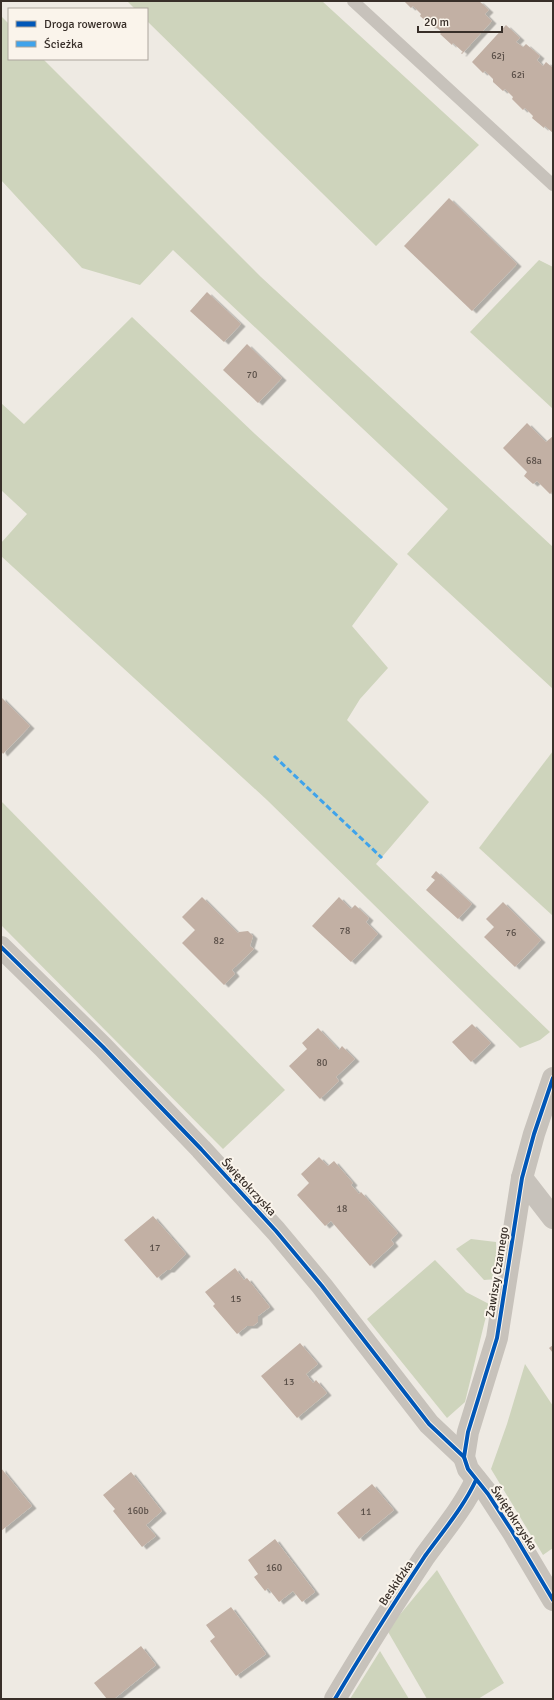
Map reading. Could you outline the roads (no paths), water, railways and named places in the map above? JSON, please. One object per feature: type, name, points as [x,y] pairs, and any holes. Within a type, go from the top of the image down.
[{"type":"street","name":"Świętokrzyska","points":[[1,947],[103,1047],[201,1149],[276,1231],[322,1286],[429,1424],[470,1469],[512,1531],[553,1600]]},
{"type":"street","name":"Zawiszy Czarnego","points":[[470,1469],[468,1432],[497,1338],[522,1178],[534,1134],[553,1078]]},
{"type":"street","points":[[522,1178],[553,1218]]},
{"type":"street","name":"Beskidzka","points":[[335,1699],[375,1631],[426,1555],[467,1499],[470,1469]]},
{"type":"lane","points":[[352,1],[553,185]]}]
